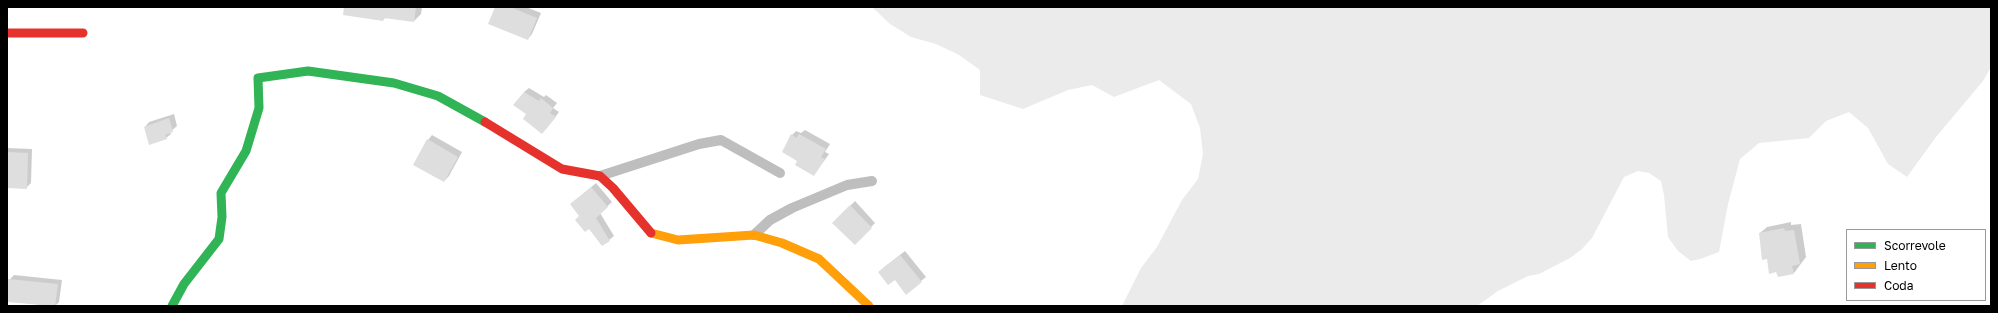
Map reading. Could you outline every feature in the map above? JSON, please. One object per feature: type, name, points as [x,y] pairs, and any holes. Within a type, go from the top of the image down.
[{"type":"street","points":[[7,33],[83,33]]},
{"type":"street","points":[[172,306],[184,284],[219,239],[222,217],[221,192],[246,152],[259,108],[258,78],[308,71],[394,83],[438,96],[464,109],[562,170],[600,176],[613,188],[652,234],[678,240],[754,235],[782,242],[819,259],[869,306]]},
{"type":"lane","points":[[600,176],[699,144],[721,140],[780,173]]},
{"type":"lane","points":[[754,235],[770,220],[792,208],[847,185],[872,181]]},
{"type":"shaded area","points":[[872,7],[1991,7],[1991,67],[1983,81],[1936,137],[1907,177],[1888,164],[1868,128],[1849,112],[1826,121],[1809,138],[1759,143],[1740,159],[1728,204],[1719,252],[1700,259],[1691,261],[1678,251],[1668,237],[1664,195],[1661,181],[1649,173],[1638,171],[1624,177],[1592,238],[1582,249],[1570,258],[1539,274],[1528,276],[1498,291],[1477,306],[1122,306],[1141,268],[1157,247],[1182,200],[1198,179],[1203,154],[1200,128],[1191,104],[1159,80],[1114,97],[1092,85],[1068,90],[1023,109],[980,95],[980,70],[959,55],[936,44],[911,37],[890,24]]},
{"type":"building","points":[[344,7],[416,7],[414,22],[384,18],[383,21],[343,15]]},
{"type":"building","points":[[495,7],[510,7],[537,18],[528,40],[488,24]]},
{"type":"building","points":[[524,92],[539,101],[541,98],[553,108],[550,113],[556,117],[542,134],[523,119],[526,114],[513,105]]},
{"type":"building","points":[[169,118],[173,132],[165,135],[167,139],[149,145],[144,127]]},
{"type":"building","points":[[791,134],[796,138],[799,134],[826,149],[821,157],[825,159],[814,176],[795,165],[797,161],[782,152]]},
{"type":"building","points":[[427,139],[458,157],[444,182],[413,165]]},
{"type":"building","points":[[7,152],[28,153],[27,189],[7,188]]},
{"type":"building","points":[[591,187],[608,207],[596,218],[610,241],[602,246],[589,229],[585,232],[575,220],[579,216],[570,204]]},
{"type":"building","points":[[850,205],[872,228],[855,245],[832,223]]},
{"type":"building","points":[[1784,228],[1785,231],[1794,230],[1800,264],[1792,266],[1794,274],[1778,277],[1776,272],[1769,274],[1767,259],[1762,260],[1759,233]]},
{"type":"building","points":[[900,255],[922,282],[906,295],[895,280],[888,285],[878,272]]},
{"type":"building","points":[[8,279],[58,284],[55,306],[7,302]]},
{"type":"traffic: fast","points":[[172,306],[184,284],[219,239],[222,217],[221,193],[246,151],[259,108],[258,78],[308,71],[394,83],[438,96],[485,122]]},
{"type":"traffic: slow","points":[[651,233],[678,240],[754,235],[782,243],[819,259],[869,306]]},
{"type":"traffic: jam","points":[[7,33],[83,33]]},
{"type":"traffic: jam","points":[[485,122],[562,169],[600,176],[613,188],[651,233]]}]
